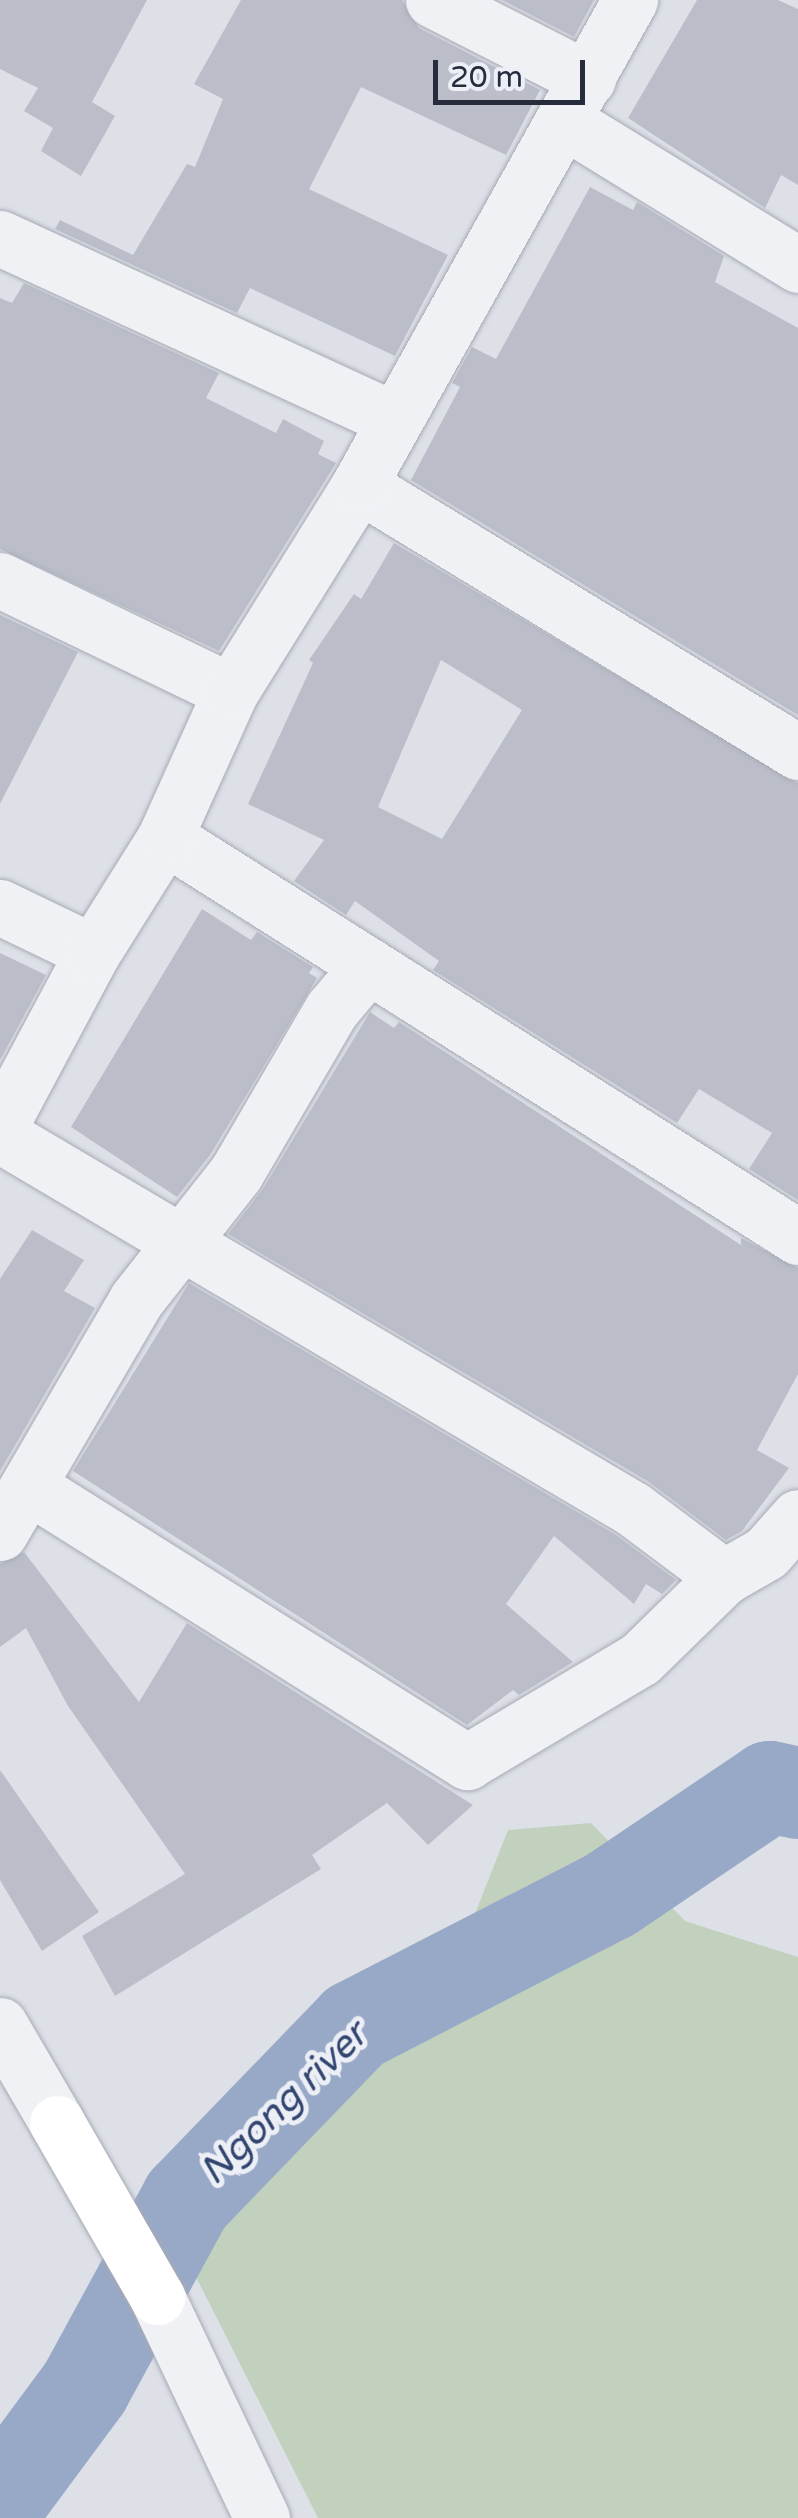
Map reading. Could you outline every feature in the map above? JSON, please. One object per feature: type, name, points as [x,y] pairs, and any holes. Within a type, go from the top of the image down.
[{"type":"main road","points":[[56,2123],[157,2297]]},
{"type":"street","points":[[433,0],[577,100],[798,265]]},
{"type":"street","points":[[0,1126],[93,952],[165,837],[232,692],[359,485],[391,418],[577,100],[630,0]]},
{"type":"street","points":[[0,238],[391,418]]},
{"type":"street","points":[[359,485],[798,752]]},
{"type":"street","points":[[0,580],[232,692]]},
{"type":"street","points":[[165,837],[798,1237]]},
{"type":"street","points":[[0,907],[93,952]]},
{"type":"street","points":[[0,1534],[136,1300],[187,1242],[236,1173],[332,1009],[369,964]]},
{"type":"street","points":[[0,1135],[187,1242],[633,1509],[724,1578]]},
{"type":"street","points":[[28,1486],[467,1762],[640,1659],[724,1578],[766,1553],[798,1516]]},
{"type":"street","points":[[0,2025],[56,2123]]},
{"type":"street","points":[[157,2297],[262,2518]]},
{"type":"green space","points":[[591,1823],[685,1921],[798,1957],[798,2518],[318,2518],[192,2269],[268,2096],[369,1992],[460,1952],[508,1830]]},
{"type":"building","points":[[0,0],[147,0],[92,102],[115,116],[81,176],[41,151],[53,128],[24,111],[38,88],[0,69]]},
{"type":"building","points":[[241,0],[402,0],[419,28],[540,90],[506,155],[361,87],[309,189],[448,255],[395,356],[250,288],[237,313],[55,229],[60,220],[133,255],[187,164],[195,167],[223,99],[194,84]]},
{"type":"building","points":[[502,0],[594,0],[574,37]]},
{"type":"building","points":[[697,0],[778,0],[798,9],[798,185],[781,175],[765,208],[628,118]]},
{"type":"building","points":[[590,187],[633,210],[637,202],[724,256],[715,282],[798,328],[798,715],[411,480],[460,387],[452,383],[472,347],[496,359]]},
{"type":"building","points":[[24,283],[219,373],[206,398],[276,433],[283,419],[324,441],[318,454],[336,463],[219,651],[0,549],[0,298],[12,303]]},
{"type":"building","points":[[394,543],[798,783],[798,1200],[749,1169],[772,1133],[699,1089],[677,1123],[433,970],[439,961],[355,901],[346,915],[294,881],[324,840],[248,804],[313,663],[309,660],[354,594],[361,599]],"holes":[[[441,660],[522,710],[442,839],[378,807]]]},
{"type":"building","points":[[0,615],[78,652],[0,804]]},
{"type":"building","points":[[202,909],[251,940],[257,932],[313,967],[309,973],[317,978],[210,1155],[177,1197],[71,1127]]},
{"type":"building","points":[[0,953],[46,975],[0,1060]]},
{"type":"building","points":[[370,1012],[394,1028],[399,1022],[741,1245],[741,1238],[798,1268],[798,1374],[757,1450],[789,1468],[742,1531],[726,1540],[649,1482],[228,1234],[263,1189]]},
{"type":"building","points":[[32,1230],[84,1260],[64,1291],[95,1308],[0,1471],[0,1279]]},
{"type":"building","points":[[189,1283],[616,1535],[676,1580],[662,1594],[646,1584],[634,1604],[554,1536],[506,1604],[573,1662],[519,1695],[513,1690],[467,1725],[73,1471]]},
{"type":"building","points":[[24,1552],[139,1702],[187,1623],[473,1805],[428,1845],[387,1803],[312,1855],[321,1869],[115,1996],[82,1936],[185,1874],[68,1706],[26,1628],[0,1647],[0,1564]]},
{"type":"building","points":[[0,1770],[99,1912],[42,1951],[0,1880]]},
{"type":"waterway","name":"Ngong river","points":[[0,2502],[85,2387],[187,2200],[355,2026],[610,1895],[770,1787],[798,1793]]}]
